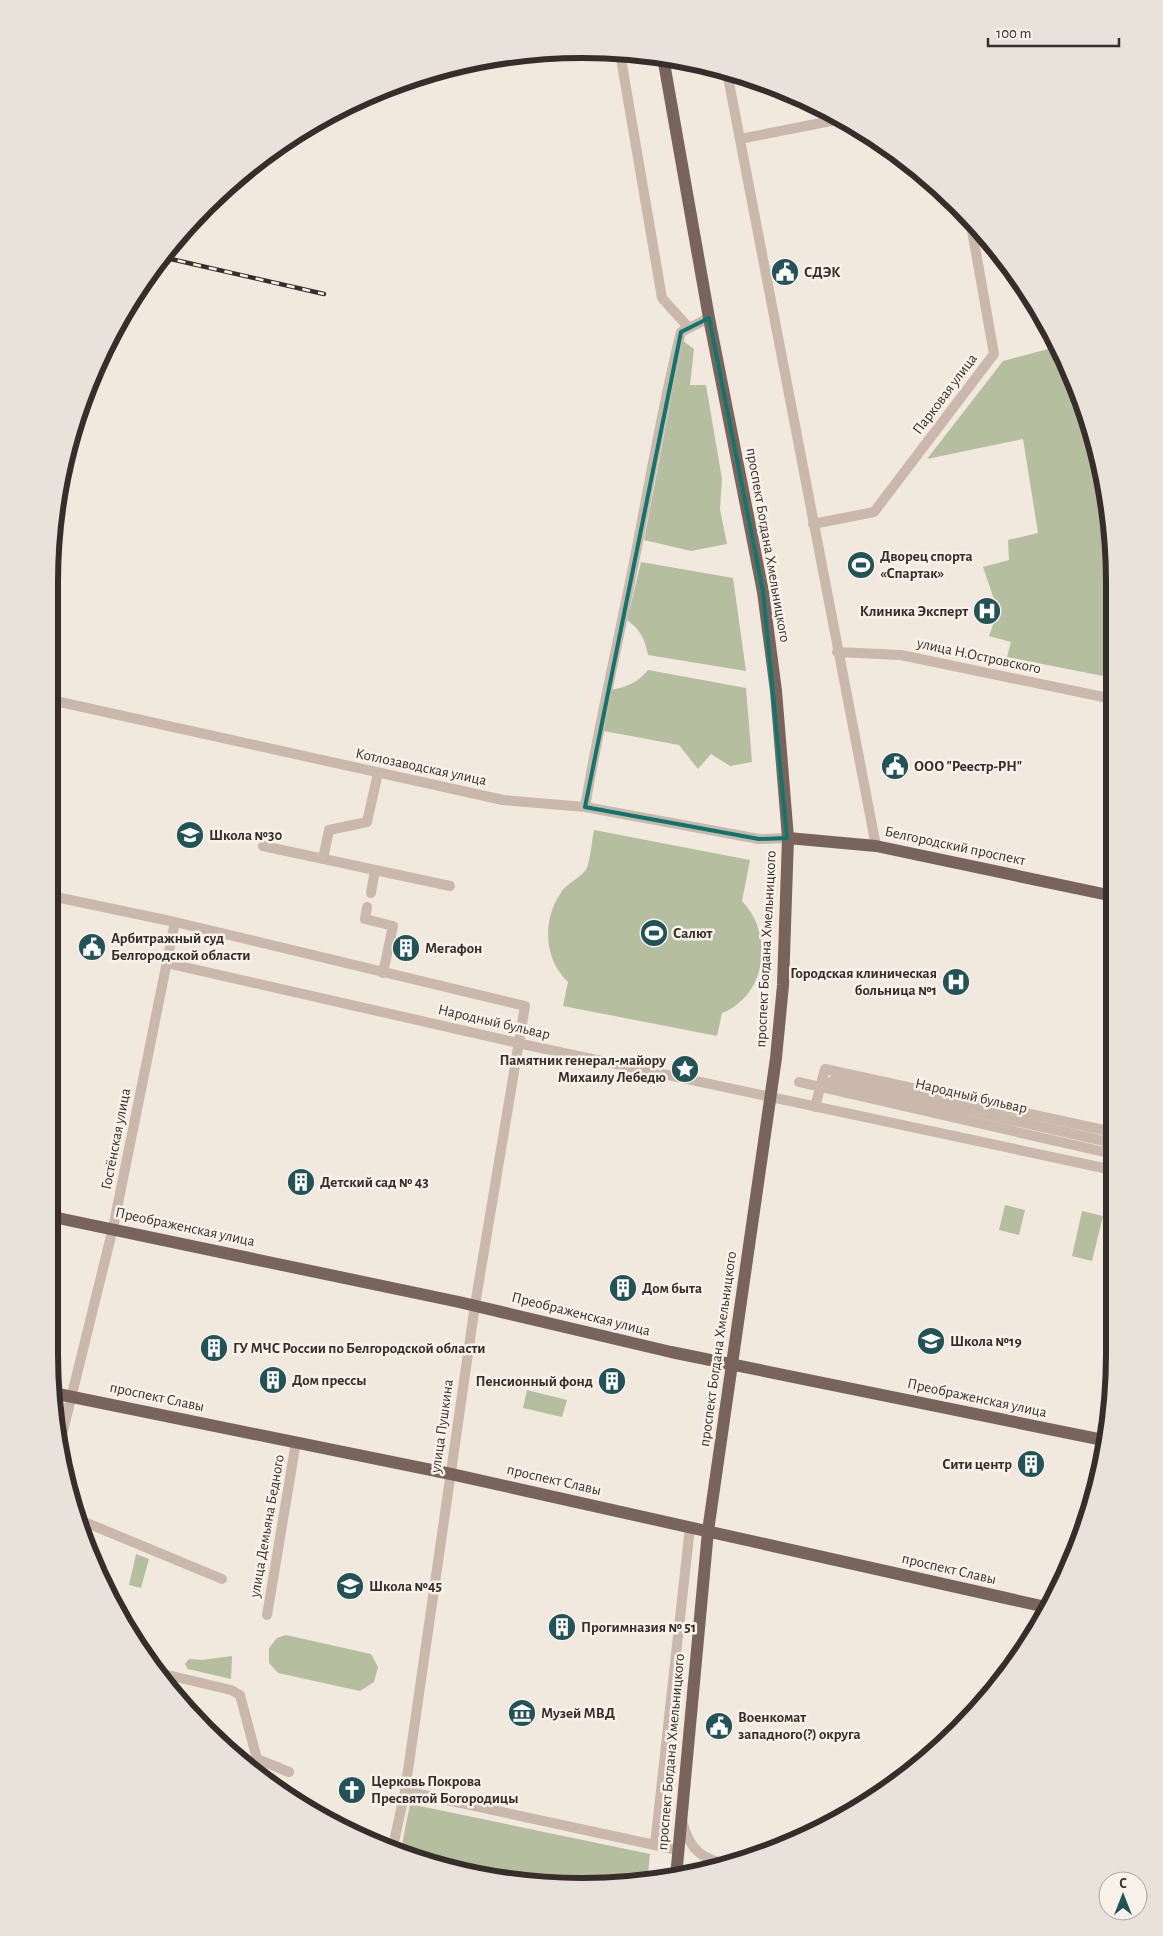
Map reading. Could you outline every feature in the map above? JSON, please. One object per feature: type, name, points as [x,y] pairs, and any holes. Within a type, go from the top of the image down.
[{"type":"main road","name":"проспект Богдана Хмельницкого","points":[[664,65],[709,318],[762,592],[776,691],[788,835],[783,985],[771,1097],[708,1531],[677,1869]]},
{"type":"main road","name":"Белгородский проспект","points":[[788,835],[876,846],[1106,895]]},
{"type":"main road","name":"Преображенская улица","points":[[58,1218],[113,1228],[475,1305],[632,1344],[1098,1439]]},
{"type":"main road","name":"проспект Славы","points":[[59,1394],[450,1474],[1040,1606]]},
{"type":"street","points":[[621,59],[662,298],[689,328]]},
{"type":"street","points":[[728,78],[837,652],[876,846]]},
{"type":"street","points":[[740,139],[831,121]]},
{"type":"street","name":"Парковая улица","points":[[813,524],[874,512],[994,354],[973,233]]},
{"type":"street","points":[[585,807],[596,739],[637,548],[670,375],[681,332],[709,318]]},
{"type":"street","name":"улица Н.Островского","points":[[837,652],[901,655],[1106,698]]},
{"type":"street","name":"Котлозаводская улица","points":[[58,702],[503,800],[585,807],[759,839],[788,835]]},
{"type":"street","points":[[323,859],[329,830],[367,822],[378,773]]},
{"type":"street","points":[[263,846],[450,886]]},
{"type":"street","points":[[371,893],[375,870]]},
{"type":"street","name":"Народный бульвар","points":[[58,897],[175,922],[525,1006]]},
{"type":"street","points":[[368,907],[365,919],[393,926],[383,973]]},
{"type":"street","name":"Гостёнская улица","points":[[63,1429],[113,1228],[175,922]]},
{"type":"street","name":"Народный бульвар","points":[[167,963],[518,1043],[1106,1169]]},
{"type":"street","name":"улица Пушкина","points":[[393,1844],[404,1791],[475,1305],[525,1006]]},
{"type":"street","name":"Народный бульвар","points":[[823,1087],[825,1069],[1106,1130]]},
{"type":"street","name":"Народный бульвар","points":[[823,1087],[834,1080],[1106,1141]]},
{"type":"street","points":[[799,1082],[1106,1152]]},
{"type":"street","points":[[816,1106],[823,1087]]},
{"type":"street","name":"улица Демьяна Бедного","points":[[267,1615],[296,1442]]},
{"type":"street","points":[[85,1522],[222,1579]]},
{"type":"street","points":[[655,1845],[690,1527]]},
{"type":"street","points":[[168,1675],[231,1690],[240,1695],[257,1759],[289,1772]]},
{"type":"street","points":[[404,1791],[678,1850]]},
{"type":"street","points":[[681,1814],[686,1837],[706,1860],[714,1862]]},
{"type":"highlighted area","points":[[709,318],[763,592],[787,838],[759,839],[585,807],[681,332]]},
{"type":"green space","points":[[682,340],[694,349],[690,385],[706,385],[722,479],[720,509],[727,544],[691,551],[644,540]]},
{"type":"green space","points":[[1050,349],[1066,381],[1078,413],[1088,446],[1101,513],[1106,582],[1106,677],[1007,657],[1011,642],[989,636],[998,611],[983,567],[1009,560],[1008,540],[1038,533],[1023,439],[927,459],[1003,361]]},
{"type":"green space","points":[[641,562],[733,578],[746,671],[648,655],[641,635],[627,620]]},
{"type":"green space","points":[[648,670],[746,688],[752,762],[730,766],[711,754],[698,769],[679,745],[604,731],[611,690],[631,684]]},
{"type":"green space","name":"Салют","points":[[594,830],[750,860],[742,901],[752,915],[759,930],[762,946],[761,963],[757,978],[749,993],[737,1004],[722,1013],[717,1036],[563,1006],[568,982],[554,962],[550,950],[548,938],[551,914],[555,902],[562,891],[587,868]]},
{"type":"green space","points":[[1005,1205],[1025,1210],[1019,1235],[999,1230]]},
{"type":"green space","points":[[1082,1211],[1103,1216],[1092,1261],[1072,1256]]},
{"type":"green space","points":[[527,1390],[567,1400],[562,1417],[523,1408]]},
{"type":"green space","points":[[136,1554],[149,1559],[141,1588],[129,1585]]},
{"type":"green space","points":[[286,1635],[371,1654],[378,1667],[374,1682],[360,1691],[278,1673],[269,1663],[269,1648],[277,1638]]},
{"type":"green space","points":[[232,1656],[231,1679],[188,1669],[185,1664],[189,1659],[202,1660]]},
{"type":"green space","points":[[410,1804],[650,1854],[648,1874],[582,1878],[547,1877],[479,1868],[446,1861],[402,1847]]},
{"type":"railway","points":[[169,259],[324,294]]},
{"type":"place","name":"СДЭК","points":[[785,272]]},
{"type":"place","name":"Дворец спорта «Спартак»","points":[[861,565]]},
{"type":"place","name":"Клиника Эксперт","points":[[987,611]]},
{"type":"place","name":"ООО \"Реестр-РН\"","points":[[895,766]]},
{"type":"place","name":"Школа №30","points":[[190,835]]},
{"type":"place","name":"Салют","points":[[654,933]]},
{"type":"place","name":"Арбитражный суд Белгородской области","points":[[92,947]]},
{"type":"place","name":"Мегафон","points":[[406,948]]},
{"type":"place","name":"Городская клиническая больница №1","points":[[956,982]]},
{"type":"place","name":"Памятник генерал-майору Михаилу Лебедю","points":[[685,1069]]},
{"type":"place","name":"Детский сад № 43","points":[[301,1182]]},
{"type":"place","name":"Дом быта","points":[[623,1288]]},
{"type":"place","name":"Школа №19","points":[[931,1341]]},
{"type":"place","name":"ГУ МЧС России по Белгородской области","points":[[214,1348]]},
{"type":"place","name":"Дом прессы","points":[[273,1380]]},
{"type":"place","name":"Пенсионный фонд","points":[[612,1381]]},
{"type":"place","name":"Сити центр","points":[[1031,1464]]},
{"type":"place","name":"Школа №45","points":[[350,1586]]},
{"type":"place","name":"Прогимназия № 51","points":[[562,1627]]},
{"type":"place","name":"Музей МВД","points":[[522,1713]]},
{"type":"place","name":"Военкомат западного(?) округа","points":[[719,1726]]},
{"type":"place","name":"Церковь Покрова Пресвятой Богородицы","points":[[352,1790]]}]
